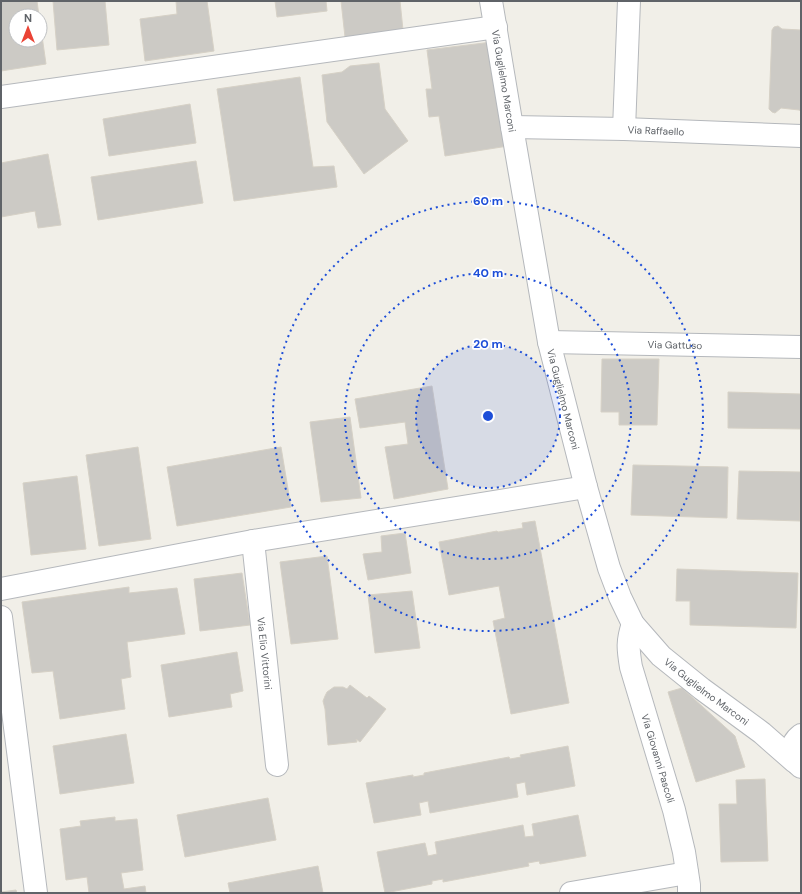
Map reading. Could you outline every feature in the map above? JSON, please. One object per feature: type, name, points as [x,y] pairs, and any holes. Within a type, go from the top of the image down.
[{"type":"street","name":"Via Guglielmo Marconi","points":[[492,1],[549,342],[586,487],[609,568],[620,597],[634,624],[661,656],[702,690],[762,733],[798,764]]},
{"type":"street","points":[[624,129],[629,1]]},
{"type":"street","points":[[1,96],[496,27]]},
{"type":"street","name":"Via Raffaello","points":[[512,127],[624,129],[801,136]]},
{"type":"street","name":"Via Gattuso","points":[[549,342],[801,347]]},
{"type":"street","points":[[1,590],[254,541],[586,487]]},
{"type":"street","name":"Via Elio Vittorini","points":[[254,541],[277,765]]},
{"type":"street","points":[[1,617],[36,893]]},
{"type":"street","name":"Via Giovanni Pascoli","points":[[634,624],[630,634],[628,647],[631,667],[674,810],[684,852],[688,883]]},
{"type":"street","name":"Via Guglielmo Marconi","points":[[762,733],[799,736]]},
{"type":"street","points":[[798,764],[793,756],[792,750],[794,743],[799,736]]},
{"type":"street","points":[[571,893],[688,883]]},
{"type":"building","points":[[1,1],[37,1],[38,8],[8,8],[8,48],[44,48],[46,64],[1,71]]},
{"type":"building","points":[[53,1],[105,1],[109,45],[57,50]]},
{"type":"building","points":[[176,1],[207,1],[214,51],[145,61],[140,19],[177,14]]},
{"type":"building","points":[[275,1],[326,1],[327,11],[277,17]]},
{"type":"building","points":[[341,1],[400,1],[403,30],[345,37]]},
{"type":"building","points":[[778,26],[782,29],[801,30],[801,111],[781,108],[775,113],[769,109],[772,30],[774,27]]},
{"type":"building","points":[[492,42],[508,146],[445,156],[439,116],[429,117],[426,89],[432,89],[427,50]]},
{"type":"building","points":[[379,63],[385,109],[408,141],[364,174],[327,122],[322,75],[342,72],[350,66]]},
{"type":"building","points":[[300,77],[313,167],[334,166],[337,187],[234,201],[217,89]]},
{"type":"building","points":[[190,104],[196,143],[109,156],[103,119]]},
{"type":"building","points":[[48,154],[61,225],[38,228],[35,211],[1,217],[1,163]]},
{"type":"building","points":[[196,161],[203,203],[98,220],[91,177]]},
{"type":"building","points":[[602,359],[659,359],[657,425],[619,425],[619,412],[601,412]]},
{"type":"building","points":[[432,386],[448,489],[394,499],[385,447],[408,444],[405,422],[360,428],[355,399]]},
{"type":"building","points":[[728,392],[801,394],[801,429],[728,428]]},
{"type":"building","points":[[350,417],[361,498],[321,502],[310,422]]},
{"type":"building","points":[[138,447],[151,539],[99,546],[86,455]]},
{"type":"building","points":[[281,447],[291,507],[177,526],[167,467]]},
{"type":"building","points":[[633,465],[728,467],[727,518],[631,515]]},
{"type":"building","points":[[739,471],[801,472],[800,521],[737,519]]},
{"type":"building","points":[[77,476],[86,549],[31,555],[23,483]]},
{"type":"building","points":[[535,521],[569,703],[511,714],[493,621],[505,618],[499,586],[449,595],[439,542],[497,531],[523,528],[522,523]]},
{"type":"building","points":[[405,533],[411,573],[368,580],[363,554],[382,552],[381,536]]},
{"type":"building","points":[[327,556],[338,639],[291,644],[280,562]]},
{"type":"building","points":[[677,569],[798,573],[796,628],[690,625],[690,601],[676,601]]},
{"type":"building","points":[[242,573],[250,625],[200,631],[194,579]]},
{"type":"building","points":[[129,587],[129,593],[177,588],[185,634],[127,642],[131,677],[121,679],[125,709],[60,719],[53,671],[32,673],[22,602]]},
{"type":"building","points":[[412,591],[420,648],[375,653],[368,595]]},
{"type":"building","points":[[237,652],[243,691],[230,694],[232,707],[169,717],[161,665]]},
{"type":"building","points":[[350,685],[367,698],[369,696],[386,709],[360,742],[356,739],[357,742],[328,745],[323,701],[327,692],[334,687],[343,687],[347,689]]},
{"type":"building","points":[[682,688],[735,736],[745,767],[696,782],[668,692]]},
{"type":"building","points":[[126,734],[134,783],[60,794],[53,746]]},
{"type":"building","points":[[568,746],[575,786],[527,795],[525,782],[516,784],[518,797],[430,813],[428,801],[419,803],[421,815],[374,823],[366,783],[413,775],[413,777],[424,775],[424,773],[509,757],[510,759],[521,757],[520,755]]},
{"type":"building","points":[[765,779],[768,861],[721,862],[719,804],[737,804],[736,780]]},
{"type":"building","points":[[268,798],[276,840],[185,857],[177,815]]},
{"type":"building","points":[[578,815],[586,856],[540,864],[539,861],[528,863],[529,866],[443,882],[443,879],[432,881],[432,884],[385,893],[377,852],[425,843],[428,856],[437,854],[435,842],[523,825],[525,837],[534,836],[532,824]]},
{"type":"building","points":[[115,817],[115,821],[137,819],[143,870],[121,873],[124,889],[145,886],[146,893],[89,893],[87,877],[66,880],[60,829],[81,826],[80,821]]},
{"type":"building","points":[[318,866],[323,893],[230,893],[228,883]]},
{"type":"building","points":[[16,890],[17,893],[1,893],[1,892]]}]
